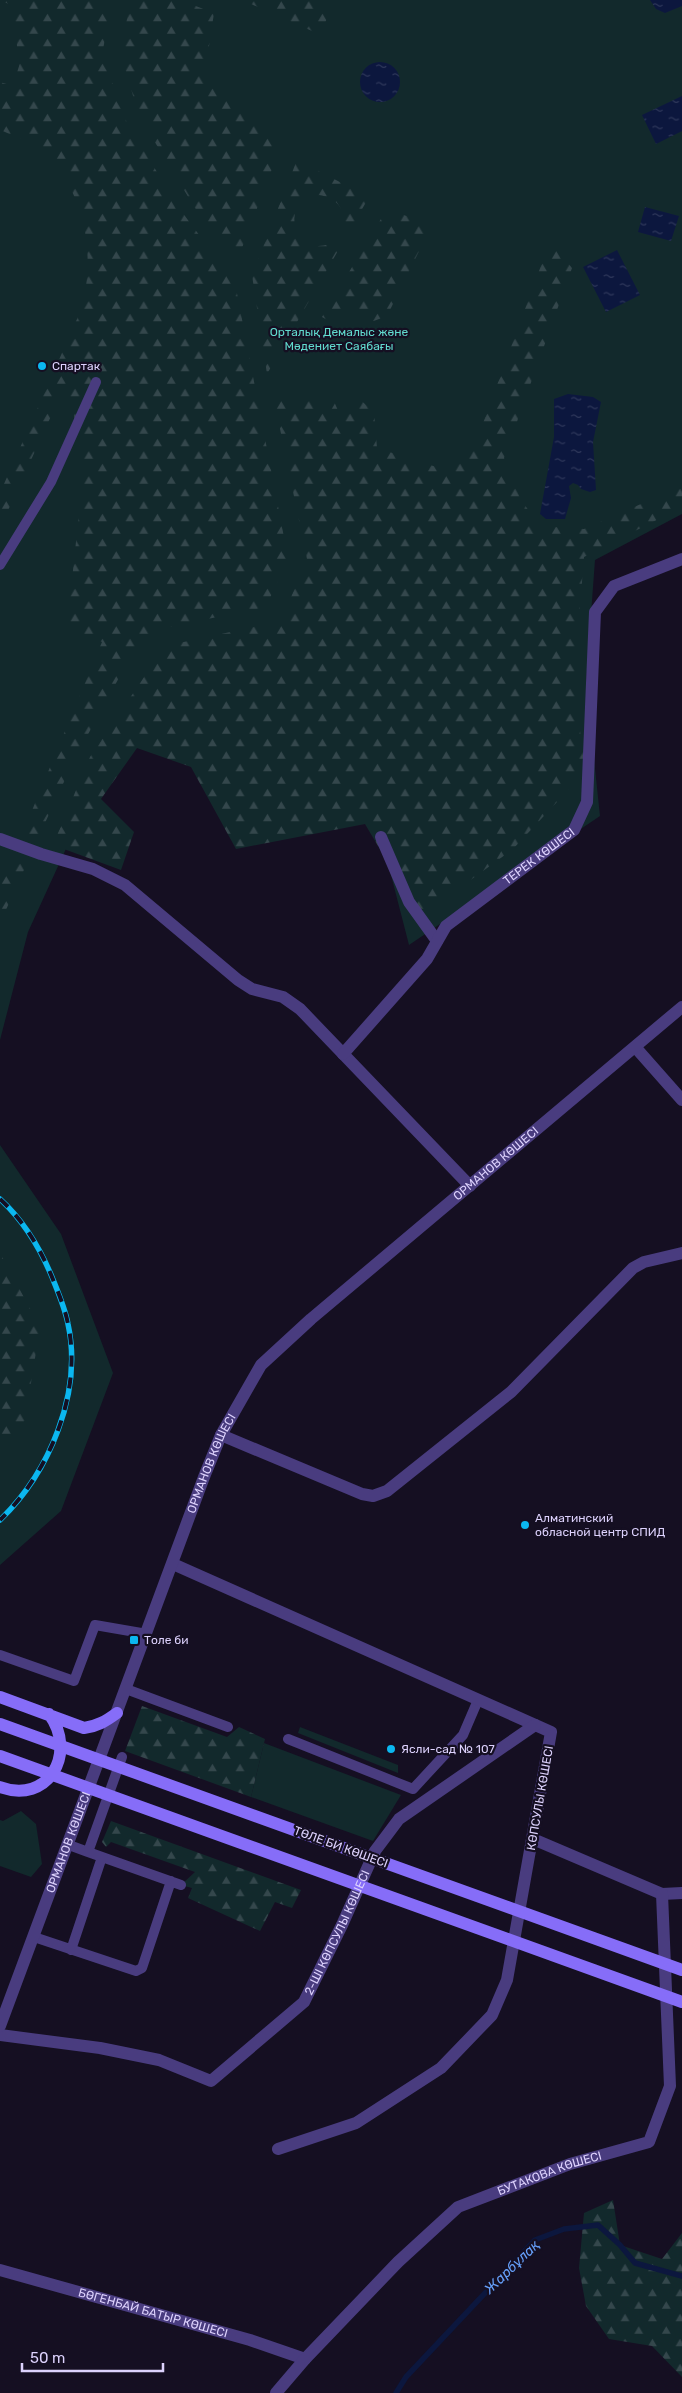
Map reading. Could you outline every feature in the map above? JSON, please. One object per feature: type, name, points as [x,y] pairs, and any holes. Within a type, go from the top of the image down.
[{"type":"main road","points":[[0,1697],[84,1728],[106,1721],[117,1713]]},
{"type":"main road","points":[[0,1787],[10,1791],[26,1791],[41,1786],[56,1770],[61,1753],[61,1739],[56,1724],[49,1714]]},
{"type":"main road","name":"ТӨЛЕ БИ КӨШЕСІ","points":[[0,1724],[682,1970]]},
{"type":"main road","points":[[0,1756],[682,2002]]},
{"type":"street","name":"ТЕРЕК КӨШЕСІ","points":[[343,1054],[427,959],[446,926],[574,830],[587,802],[595,612],[614,586],[682,559]]},
{"type":"street","points":[[381,837],[409,902],[437,942]]},
{"type":"street","points":[[0,839],[41,854],[93,869],[125,885],[238,980],[252,989],[283,997],[300,1009],[470,1186]]},
{"type":"street","name":"ОРМАНОВ КӨШЕСІ","points":[[0,2026],[221,1436],[261,1365],[311,1319],[636,1048],[682,1007]]},
{"type":"street","points":[[636,1048],[682,1100]]},
{"type":"street","points":[[221,1436],[362,1494],[373,1496],[387,1492],[511,1392],[633,1268],[644,1262],[682,1253]]},
{"type":"street","name":"КӨПСУЛЫ КӨШЕСІ","points":[[173,1564],[551,1732],[507,1980],[492,2015],[441,2068],[356,2123],[278,2150]]},
{"type":"street","name":"2-ШІ КӨПСУЛЫ КӨШЕСІ","points":[[0,2035],[100,2048],[159,2060],[211,2081],[304,2002],[342,1925],[375,1851],[399,1819],[535,1726]]},
{"type":"street","points":[[533,1839],[662,1894],[682,1893]]},
{"type":"street","name":"БУТАКОВА КӨШЕСІ","points":[[276,2393],[398,2262],[458,2207],[570,2164],[649,2142],[670,2086],[662,1894]]},
{"type":"street","name":"БӨГЕНБАЙ БАТЫР КӨШЕСІ","points":[[0,2270],[250,2340],[305,2360]]},
{"type":"lane","points":[[0,565],[54,476],[96,382]]},
{"type":"lane","points":[[0,1655],[74,1681],[95,1625],[147,1634]]},
{"type":"lane","points":[[126,1689],[228,1727]]},
{"type":"lane","points":[[288,1739],[413,1790],[463,1736],[478,1700]]},
{"type":"lane","points":[[88,1852],[122,1757]]},
{"type":"lane","points":[[68,1845],[181,1885]]},
{"type":"lane","points":[[71,1950],[102,1857]]},
{"type":"lane","points":[[34,1937],[130,1971],[136,1971],[142,1968],[170,1882]]},
{"type":"green space","name":"Орталық Демалыс және Мәдениет Саябағы","points":[[0,0],[682,0],[682,514],[595,560],[586,683],[600,816],[409,945],[374,809],[193,755],[123,724],[28,932],[0,1040]]},
{"type":"green space","points":[[0,0],[112,0],[102,55],[127,123],[179,208],[235,283],[288,558],[266,607],[164,628],[132,654],[75,758],[38,838],[21,837],[102,642],[67,627],[84,466],[67,381],[0,528],[0,493],[81,310],[86,289],[87,243],[76,199],[65,179],[51,162],[34,147],[22,139],[0,130],[0,82],[13,86],[19,66],[13,6]]},
{"type":"green space","points":[[130,0],[180,0],[214,13],[204,79],[282,143],[237,261],[195,208],[139,116],[121,55]]},
{"type":"green space","points":[[242,0],[317,0],[330,9],[321,35]]},
{"type":"green space","points":[[297,160],[369,197],[267,374],[252,275]],"holes":[[[319,195],[334,200],[342,210],[344,217],[343,231],[339,238],[325,245],[313,245],[303,240],[297,231],[294,220],[297,210],[305,201]]]},
{"type":"green space","points":[[387,209],[432,225],[387,316],[363,325],[351,307],[338,326],[322,317]]},
{"type":"green space","points":[[550,241],[572,268],[504,458],[521,500],[540,526],[584,529],[682,486],[682,507],[584,557],[574,680],[585,772],[513,849],[420,917],[365,824],[236,849],[191,767],[137,748],[101,799],[134,832],[121,870],[53,845],[90,757],[165,646],[281,621],[307,559],[273,395],[315,401],[332,397],[340,415],[356,396],[374,412],[377,448],[452,472],[476,442]]},
{"type":"green space","points":[[29,859],[0,923],[0,863]]},
{"type":"green space","points":[[0,1145],[61,1234],[113,1373],[61,1511],[0,1565]]},
{"type":"green space","points":[[0,1253],[40,1327],[25,1420],[0,1457]]},
{"type":"green space","points":[[142,1706],[227,1737],[239,1727],[265,1739],[251,1797],[125,1751]]},
{"type":"green space","points":[[300,1727],[398,1765],[398,1773],[298,1733]]},
{"type":"green space","points":[[264,1743],[401,1795],[373,1841],[251,1797]]},
{"type":"green space","points":[[21,1811],[36,1824],[42,1864],[31,1877],[0,1866],[0,1820],[3,1821]]},
{"type":"green space","points":[[111,1821],[301,1890],[292,1908],[275,1902],[260,1931],[188,1898],[192,1888],[181,1885],[195,1872],[111,1842],[106,1847],[102,1842]]},
{"type":"green space","points":[[613,2200],[620,2245],[662,2259],[682,2233],[682,2377],[652,2346],[609,2339],[586,2306],[579,2268],[584,2213]]},
{"type":"water","points":[[650,0],[682,0],[682,6],[665,13],[656,9]]},
{"type":"water","points":[[384,62],[391,65],[397,71],[400,82],[399,90],[391,99],[384,102],[376,102],[369,99],[361,90],[360,78],[363,71],[372,63]]},
{"type":"water","points":[[682,96],[682,131],[656,144],[642,115]]},
{"type":"water","points":[[645,207],[679,216],[671,241],[638,232]]},
{"type":"water","points":[[617,250],[640,295],[606,312],[583,267]]},
{"type":"water","points":[[568,394],[593,397],[601,402],[593,442],[596,490],[590,492],[581,489],[573,483],[569,486],[571,498],[565,519],[546,519],[540,514],[554,437],[554,399]]},
{"type":"waterway","name":"Жарбұлақ","points":[[396,2393],[406,2377],[535,2240],[564,2229],[598,2225],[620,2245],[635,2263],[682,2276]]},
{"type":"railway","points":[[0,1199],[17,1216],[37,1245],[47,1266],[65,1312],[71,1350],[71,1377],[66,1404],[58,1430],[47,1456],[33,1479],[18,1501],[0,1520]]},
{"type":"place","name":"Спартак","points":[[42,366]]},
{"type":"place","name":"Алматинский обласной центр СПИД","points":[[525,1525]]},
{"type":"place","name":"Толе би","points":[[134,1640]]},
{"type":"place","name":"Ясли-сад № 107","points":[[391,1749]]}]
